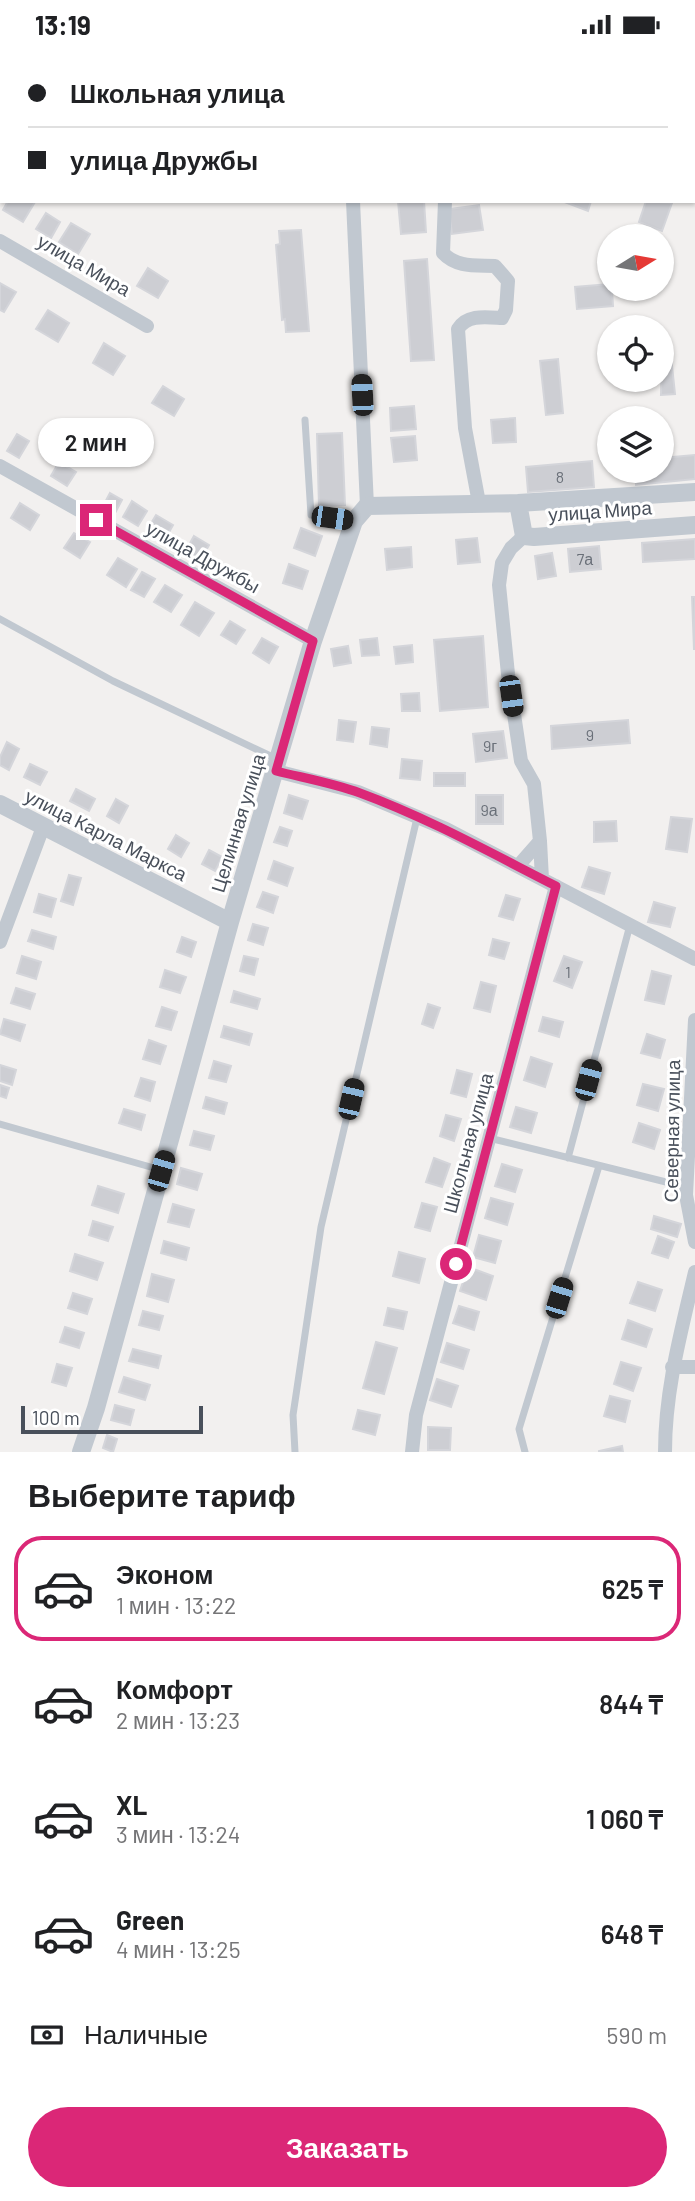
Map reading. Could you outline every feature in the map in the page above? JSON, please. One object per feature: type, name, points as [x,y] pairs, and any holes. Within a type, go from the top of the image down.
[{"type":"street","points":[[353,203],[367,506],[518,503],[695,492]]},
{"type":"street","points":[[445,203],[443,253],[457,264],[495,266],[508,281],[506,310],[502,318],[469,318],[462,322],[458,329],[465,428],[480,503]]},
{"type":"street","name":"улица Мира","points":[[0,241],[147,326]]},
{"type":"street","name":"улица Дружбы","points":[[0,466],[313,641]]},
{"type":"street","name":"улица Мира","points":[[518,503],[524,536],[695,525]]},
{"type":"street","name":"Целинная улица","points":[[81,1452],[230,922],[313,641],[354,521],[367,506]]},
{"type":"street","points":[[524,536],[511,548],[502,563],[499,585],[508,674],[521,761],[534,784],[542,879]]},
{"type":"street","points":[[278,765],[358,792],[446,829],[695,960]]},
{"type":"street","name":"улица Карла Маркса","points":[[0,804],[230,922]]},
{"type":"street","points":[[0,942],[43,827]]},
{"type":"street","points":[[518,866],[540,841]]},
{"type":"street","name":"Школьная улица","points":[[412,1452],[416,1415],[556,886]]},
{"type":"street","name":"Северная улица","points":[[695,1020],[690,1188],[695,1242]]},
{"type":"street","points":[[665,1452],[665,1422],[672,1367],[695,1272]]},
{"type":"street","points":[[672,1367],[695,1367]]},
{"type":"lane","points":[[305,420],[311,515],[354,521]]},
{"type":"lane","points":[[0,619],[113,681],[278,765]]},
{"type":"lane","points":[[295,1452],[293,1415],[321,1227],[418,817]]},
{"type":"lane","points":[[568,1158],[630,925]]},
{"type":"lane","points":[[667,945],[695,953]]},
{"type":"lane","points":[[0,1124],[161,1171]]},
{"type":"lane","points":[[489,1138],[690,1188]]},
{"type":"lane","points":[[525,1452],[519,1429],[599,1166]]},
{"type":"building","points":[[7,203],[34,203],[23,222],[3,210]]},
{"type":"building","points":[[398,203],[424,203],[426,232],[401,234]]},
{"type":"building","points":[[567,203],[590,203],[588,211]]},
{"type":"building","points":[[645,203],[672,203],[664,224],[639,222]]},
{"type":"building","points":[[479,205],[483,230],[452,234],[449,209]]},
{"type":"building","points":[[46,213],[60,222],[51,238],[36,229]]},
{"type":"building","points":[[71,223],[90,234],[78,254],[59,242]]},
{"type":"building","points":[[301,230],[309,331],[286,332],[285,319],[282,320],[276,245],[280,244],[279,231]]},
{"type":"building","points":[[427,259],[434,360],[411,361],[404,261]]},
{"type":"building","points":[[148,268],[168,281],[158,298],[137,286]]},
{"type":"building","points":[[0,283],[16,292],[4,312],[0,310]]},
{"type":"building","points":[[597,285],[597,301],[613,301],[613,306],[577,309],[575,287]]},
{"type":"building","points":[[48,310],[69,323],[58,342],[36,329]]},
{"type":"building","points":[[104,343],[125,356],[113,375],[93,363]]},
{"type":"building","points":[[558,359],[563,413],[546,415],[540,361]]},
{"type":"building","points":[[674,384],[675,394],[661,395],[661,392],[674,392]]},
{"type":"building","points":[[163,386],[184,399],[174,416],[152,403]]},
{"type":"building","points":[[414,406],[416,429],[391,431],[390,408]]},
{"type":"building","points":[[515,418],[516,442],[493,443],[491,420]]},
{"type":"building","points":[[342,433],[345,505],[319,506],[317,434]]},
{"type":"building","points":[[17,434],[29,441],[19,458],[7,451]]},
{"type":"building","points":[[415,436],[417,460],[394,462],[391,438]]},
{"type":"building","points":[[695,455],[695,479],[674,481],[674,457]]},
{"type":"building","points":[[592,461],[594,487],[528,492],[526,467]]},
{"type":"building","points":[[59,462],[76,472],[67,486],[51,476]]},
{"type":"building","points":[[110,493],[122,500],[115,513],[103,506]]},
{"type":"building","points":[[132,501],[147,511],[138,526],[123,517]]},
{"type":"building","points":[[20,503],[39,515],[30,530],[11,518]]},
{"type":"building","points":[[156,515],[173,525],[164,541],[147,530]]},
{"type":"building","points":[[301,528],[322,536],[315,556],[294,548]]},
{"type":"building","points":[[74,533],[90,542],[80,558],[64,548]]},
{"type":"building","points":[[194,536],[209,545],[200,561],[185,552]]},
{"type":"building","points":[[477,538],[480,562],[458,564],[456,540]]},
{"type":"building","points":[[695,539],[695,559],[643,562],[642,543]]},
{"type":"building","points":[[599,546],[601,569],[570,572],[568,549]]},
{"type":"building","points":[[411,547],[412,567],[387,570],[385,549]]},
{"type":"building","points":[[552,553],[556,576],[538,579],[535,556]]},
{"type":"building","points":[[118,558],[137,569],[126,587],[107,575]]},
{"type":"building","points":[[289,564],[308,571],[302,589],[283,583]]},
{"type":"building","points":[[142,572],[155,579],[144,597],[131,590]]},
{"type":"building","points":[[165,585],[182,595],[171,612],[154,602]]},
{"type":"building","points":[[692,597],[695,597],[695,649],[694,649]]},
{"type":"building","points":[[195,602],[214,613],[199,636],[181,625]]},
{"type":"building","points":[[230,621],[245,630],[236,644],[221,635]]},
{"type":"building","points":[[483,636],[488,707],[440,711],[434,640]]},
{"type":"building","points":[[262,638],[278,647],[269,663],[253,653]]},
{"type":"building","points":[[377,638],[379,655],[362,656],[360,640]]},
{"type":"building","points":[[412,645],[413,662],[396,664],[394,647]]},
{"type":"building","points":[[348,646],[351,663],[334,666],[331,649]]},
{"type":"building","points":[[419,693],[420,711],[402,711],[401,694]]},
{"type":"building","points":[[339,720],[356,722],[353,742],[337,740]]},
{"type":"building","points":[[628,720],[630,743],[552,749],[551,726]]},
{"type":"building","points":[[372,727],[389,729],[387,747],[370,744]]},
{"type":"building","points":[[503,731],[507,758],[476,762],[473,734]]},
{"type":"building","points":[[7,742],[19,749],[9,770],[0,765],[0,757]]},
{"type":"building","points":[[402,759],[422,761],[420,780],[400,778]]},
{"type":"building","points":[[30,764],[47,772],[40,785],[24,777]]},
{"type":"building","points":[[434,773],[465,773],[465,786],[434,786]]},
{"type":"building","points":[[76,789],[95,799],[89,811],[70,801]]},
{"type":"building","points":[[289,795],[308,801],[302,819],[284,813]]},
{"type":"building","points":[[476,795],[503,795],[503,824],[476,824]]},
{"type":"building","points":[[116,799],[128,806],[119,823],[107,816]]},
{"type":"building","points":[[671,817],[692,819],[687,852],[666,849]]},
{"type":"building","points":[[616,821],[617,841],[594,842],[594,822]]},
{"type":"building","points":[[280,827],[292,831],[287,846],[274,842]]},
{"type":"building","points":[[176,835],[189,843],[181,857],[168,849]]},
{"type":"building","points":[[209,850],[222,857],[215,871],[202,864]]},
{"type":"building","points":[[274,861],[293,868],[287,886],[268,879]]},
{"type":"building","points":[[589,867],[610,873],[604,894],[582,887]]},
{"type":"building","points":[[69,875],[81,878],[73,905],[61,901]]},
{"type":"building","points":[[263,892],[278,897],[273,913],[257,907]]},
{"type":"building","points":[[39,894],[56,899],[51,917],[34,912]]},
{"type":"building","points":[[506,895],[520,899],[513,920],[499,916]]},
{"type":"building","points":[[654,902],[675,908],[670,927],[648,922]]},
{"type":"building","points":[[253,924],[268,928],[263,945],[248,940]]},
{"type":"building","points":[[32,930],[56,937],[53,949],[28,941]]},
{"type":"building","points":[[182,937],[196,942],[191,957],[177,952]]},
{"type":"building","points":[[493,939],[509,943],[504,959],[489,955]]},
{"type":"building","points":[[22,956],[41,962],[36,979],[17,973]]},
{"type":"building","points":[[244,956],[258,959],[254,975],[240,971]]},
{"type":"building","points":[[564,956],[582,962],[572,988],[554,981]]},
{"type":"building","points":[[165,970],[186,977],[180,993],[160,987]]},
{"type":"building","points":[[652,971],[671,976],[664,1004],[645,1000]]},
{"type":"building","points":[[481,982],[496,986],[490,1012],[474,1008]]},
{"type":"building","points":[[16,988],[35,994],[30,1009],[11,1003]]},
{"type":"building","points":[[234,991],[260,999],[257,1009],[231,1002]]},
{"type":"building","points":[[428,1004],[440,1008],[433,1028],[422,1024]]},
{"type":"building","points":[[162,1007],[177,1012],[171,1030],[156,1026]]},
{"type":"building","points":[[543,1017],[563,1022],[559,1037],[539,1031]]},
{"type":"building","points":[[4,1019],[25,1025],[20,1041],[0,1034]]},
{"type":"building","points":[[224,1026],[252,1034],[249,1045],[221,1037]]},
{"type":"building","points":[[647,1034],[665,1040],[660,1058],[641,1053]]},
{"type":"building","points":[[149,1040],[166,1046],[160,1064],[143,1059]]},
{"type":"building","points":[[531,1057],[552,1064],[545,1087],[524,1080]]},
{"type":"building","points":[[214,1061],[231,1066],[226,1082],[209,1078]]},
{"type":"building","points":[[0,1065],[16,1070],[12,1085],[0,1081]]},
{"type":"building","points":[[457,1070],[472,1074],[466,1097],[451,1093]]},
{"type":"building","points":[[141,1078],[155,1082],[150,1101],[135,1096]]},
{"type":"building","points":[[643,1084],[664,1089],[658,1111],[637,1105]]},
{"type":"building","points":[[0,1085],[9,1088],[6,1098],[0,1096]]},
{"type":"building","points":[[206,1097],[227,1103],[224,1114],[203,1108]]},
{"type":"building","points":[[516,1107],[537,1113],[531,1133],[510,1127]]},
{"type":"building","points":[[124,1109],[145,1115],[141,1130],[119,1123]]},
{"type":"building","points":[[446,1115],[461,1119],[454,1141],[440,1136]]},
{"type":"building","points":[[639,1123],[660,1130],[654,1149],[633,1142]]},
{"type":"building","points":[[194,1131],[214,1136],[210,1150],[190,1145]]},
{"type":"building","points":[[434,1158],[450,1164],[442,1187],[426,1182]]},
{"type":"building","points":[[502,1164],[522,1170],[515,1192],[495,1186]]},
{"type":"building","points":[[181,1168],[202,1174],[197,1190],[177,1184]]},
{"type":"building","points":[[98,1186],[124,1194],[118,1213],[92,1205]]},
{"type":"building","points":[[491,1198],[513,1204],[507,1225],[485,1218]]},
{"type":"building","points":[[422,1203],[437,1207],[430,1231],[415,1227]]},
{"type":"building","points":[[173,1204],[194,1210],[189,1227],[168,1222]]},
{"type":"building","points":[[654,1216],[681,1224],[677,1237],[651,1229]]},
{"type":"building","points":[[93,1221],[113,1227],[108,1241],[89,1235]]},
{"type":"building","points":[[479,1235],[501,1241],[495,1263],[473,1257]]},
{"type":"building","points":[[658,1236],[674,1242],[668,1258],[652,1253]]},
{"type":"building","points":[[164,1241],[189,1248],[186,1260],[161,1253]]},
{"type":"building","points":[[399,1252],[425,1259],[419,1283],[393,1276]]},
{"type":"building","points":[[75,1254],[103,1263],[97,1280],[70,1271]]},
{"type":"building","points":[[468,1267],[493,1276],[486,1300],[460,1291]]},
{"type":"building","points":[[152,1274],[174,1280],[168,1302],[147,1296]]},
{"type":"building","points":[[638,1282],[662,1290],[655,1311],[630,1303]]},
{"type":"building","points":[[73,1293],[92,1299],[87,1314],[68,1308]]},
{"type":"building","points":[[459,1306],[479,1312],[474,1330],[453,1323]]},
{"type":"building","points":[[388,1308],[407,1312],[403,1329],[384,1325]]},
{"type":"building","points":[[143,1311],[163,1316],[159,1330],[139,1325]]},
{"type":"building","points":[[628,1320],[652,1329],[646,1347],[622,1339]]},
{"type":"building","points":[[65,1327],[84,1333],[79,1348],[60,1342]]},
{"type":"building","points":[[376,1342],[397,1348],[384,1394],[363,1388]]},
{"type":"building","points":[[447,1343],[469,1350],[463,1369],[441,1362]]},
{"type":"building","points":[[133,1349],[161,1356],[158,1368],[129,1361]]},
{"type":"building","points":[[621,1362],[641,1368],[633,1391],[614,1384]]},
{"type":"building","points":[[57,1364],[72,1368],[66,1386],[52,1382]]},
{"type":"building","points":[[124,1377],[150,1385],[145,1400],[119,1392]]},
{"type":"building","points":[[437,1379],[458,1386],[451,1407],[430,1400]]},
{"type":"building","points":[[610,1396],[630,1401],[625,1422],[604,1416]]},
{"type":"building","points":[[115,1405],[134,1410],[130,1425],[111,1420]]},
{"type":"building","points":[[358,1410],[380,1415],[375,1435],[353,1429]]},
{"type":"building","points":[[428,1427],[451,1428],[450,1450],[428,1450]]},
{"type":"building","points":[[107,1435],[117,1439],[113,1452],[103,1448]]},
{"type":"building","points":[[622,1446],[623,1452],[599,1452],[599,1451]]},
{"type":"route","points":[[96,520],[313,641],[276,771],[358,792],[446,829],[556,886],[456,1264]]}]
